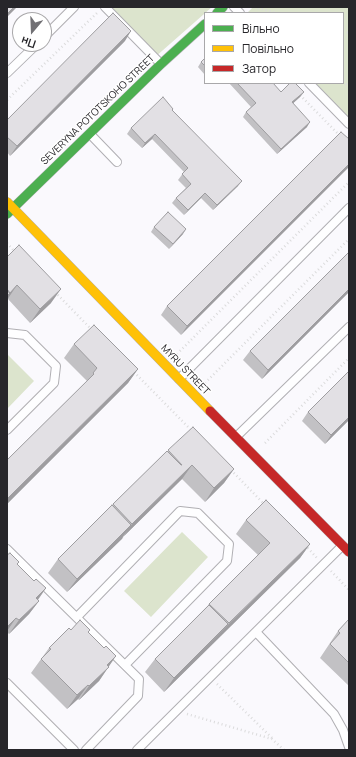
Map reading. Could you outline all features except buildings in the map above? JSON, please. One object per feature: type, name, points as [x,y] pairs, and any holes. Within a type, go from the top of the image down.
[{"type":"street","name":"SEVERYNA POTOTSKOHO STREET","points":[[9,208],[204,25]]},
{"type":"street","name":"MYRU STREET","points":[[9,208],[346,549]]},
{"type":"lane","points":[[52,29],[74,7]]},
{"type":"lane","points":[[101,10],[161,64]]},
{"type":"lane","points":[[7,73],[28,52]]},
{"type":"lane","points":[[310,84],[349,124]]},
{"type":"lane","points":[[90,133],[117,162]]},
{"type":"lane","points":[[179,380],[349,208]]},
{"type":"lane","points":[[235,437],[349,327]]},
{"type":"lane","points":[[7,333],[25,335],[56,366],[54,383],[7,430]]},
{"type":"lane","points":[[77,617],[180,511],[198,513],[229,544],[227,561],[125,665]]},
{"type":"lane","points":[[7,549],[139,679],[138,696],[86,750]]},
{"type":"lane","points":[[137,750],[324,565],[346,549]]},
{"type":"lane","points":[[256,632],[334,714],[343,730],[349,747]]},
{"type":"lane","points":[[7,683],[74,750]]},
{"type":"path","points":[[254,7],[272,12]]},
{"type":"path","points":[[7,100],[101,10]]},
{"type":"path","points":[[299,94],[344,140]]},
{"type":"path","points":[[175,356],[349,182]]},
{"type":"path","points":[[203,385],[349,239]]},
{"type":"path","points":[[7,243],[18,254]]},
{"type":"path","points":[[51,288],[95,332]]},
{"type":"path","points":[[262,446],[349,358]]},
{"type":"path","points":[[134,372],[196,434]]},
{"type":"path","points":[[229,469],[268,508]]},
{"type":"path","points":[[302,542],[349,590]]},
{"type":"path","points":[[210,677],[284,750]]},
{"type":"path","points":[[177,711],[272,739]]},
{"type":"green space","points":[[104,7],[212,7],[206,12],[204,12],[204,14],[154,58]]},
{"type":"green space","points":[[253,7],[349,7],[349,124],[310,84],[344,84],[344,12],[248,12]]},
{"type":"green space","points":[[8,355],[34,381],[7,409],[7,356]]},
{"type":"green space","points":[[182,532],[208,557],[151,617],[124,591]]},
{"type":"traffic: fast","points":[[218,12],[223,7]]},
{"type":"traffic: fast","points":[[7,214],[161,64],[204,25]]},
{"type":"traffic: slow","points":[[7,202],[210,411]]},
{"type":"traffic: jam","points":[[210,411],[349,552]]}]
